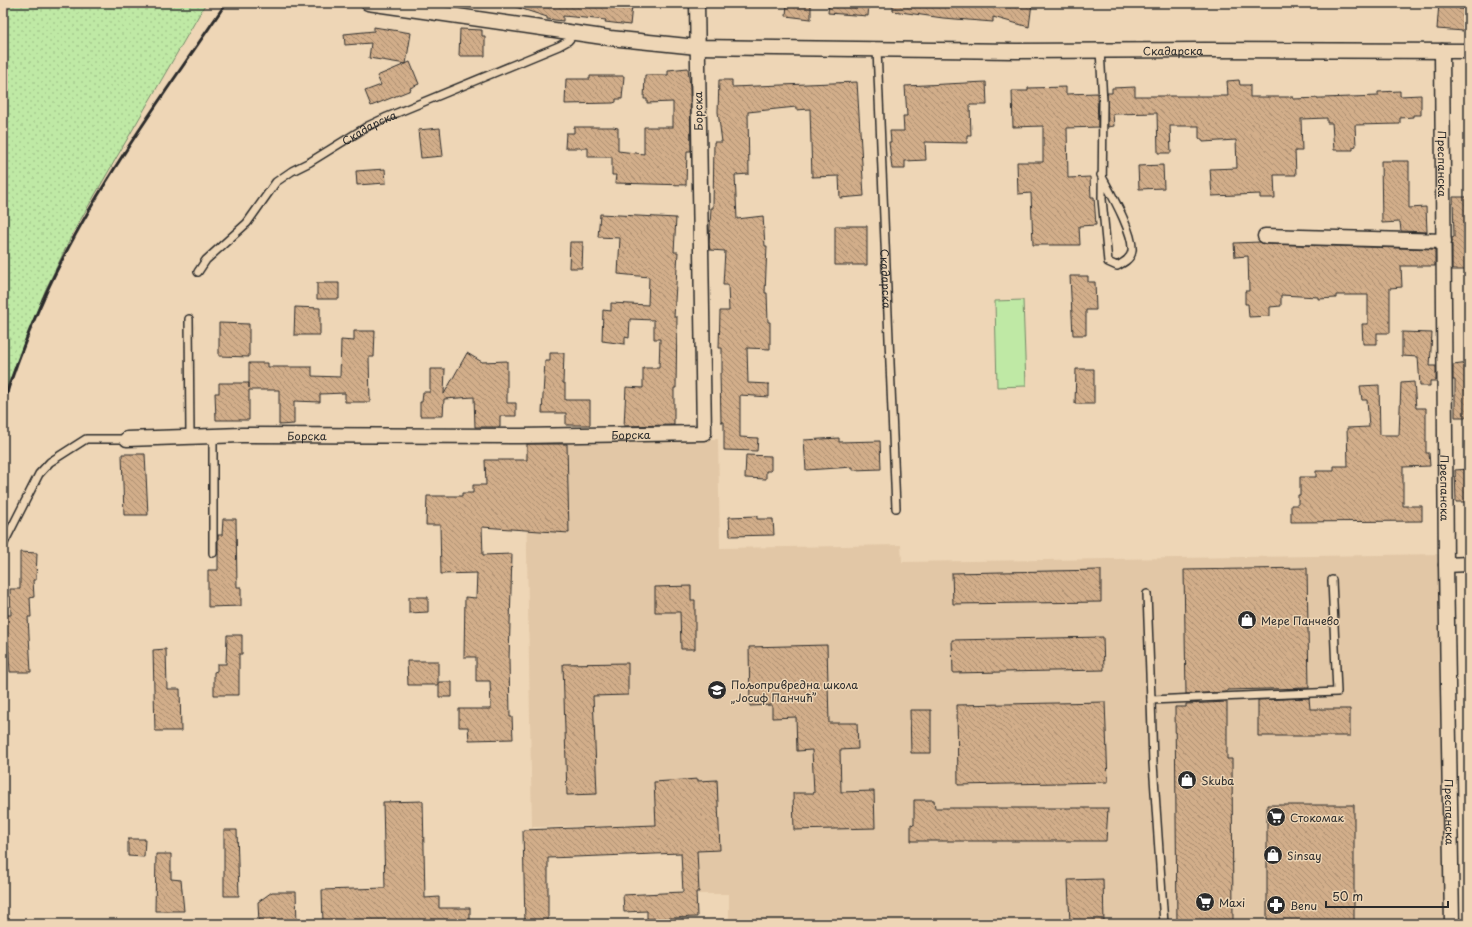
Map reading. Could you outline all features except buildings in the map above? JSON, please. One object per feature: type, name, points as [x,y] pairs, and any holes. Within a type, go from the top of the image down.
[{"type":"street","name":"Скадарска","points":[[368,3],[418,6],[576,33],[697,47],[1469,51]]},
{"type":"street","name":"Борска","points":[[127,438],[213,435],[521,436],[704,434],[697,3]]},
{"type":"street","name":"Преспанска","points":[[1442,51],[1446,565],[1452,924]]},
{"type":"street","points":[[1265,236],[1444,241]]},
{"type":"street","points":[[1446,565],[1469,564]]},
{"type":"lane","name":"Скадарска","points":[[198,272],[206,260],[247,223],[276,182],[292,171],[317,159],[368,126],[436,95],[559,46],[568,41],[576,33]]},
{"type":"lane","name":"Скадарска","points":[[877,49],[896,508]]},
{"type":"lane","points":[[1100,50],[1103,102],[1101,175],[1108,262],[1117,266],[1127,260],[1132,252],[1129,236],[1101,175]]},
{"type":"lane","points":[[189,319],[190,436]]},
{"type":"lane","points":[[213,435],[213,553]]},
{"type":"lane","points":[[3,545],[39,474],[50,462],[86,439],[127,438]]},
{"type":"lane","points":[[1151,700],[1337,692],[1332,580]]},
{"type":"lane","points":[[1147,594],[1153,763],[1164,924]]},
{"type":"shaded area","points":[[718,439],[720,548],[901,545],[902,562],[1443,554],[1449,924],[729,924],[729,894],[698,894],[696,825],[532,827],[525,442]]},
{"type":"green space","points":[[3,3],[206,3],[74,231],[45,291],[3,397]]},
{"type":"green space","points":[[1023,300],[1026,386],[997,387],[995,301]]},
{"type":"railway","points":[[3,404],[38,311],[54,275],[81,225],[120,160],[226,3]]},
{"type":"place","name":"Мере Панчево","points":[[1247,620]]},
{"type":"place","name":"Пољопривредна школа „Јосиф Панчић”","points":[[717,690]]},
{"type":"place","name":"Skuba","points":[[1187,780]]},
{"type":"place","name":"Стокомак","points":[[1276,817]]},
{"type":"place","name":"Sinsay","points":[[1273,855]]},
{"type":"place","name":"Maxi","points":[[1205,902]]},
{"type":"place","name":"Benu","points":[[1276,905]]}]
